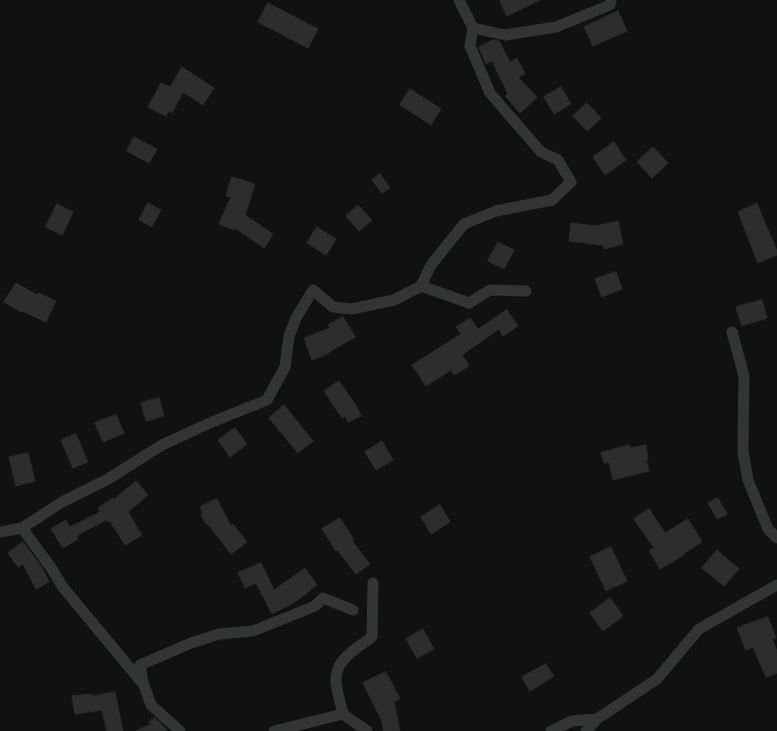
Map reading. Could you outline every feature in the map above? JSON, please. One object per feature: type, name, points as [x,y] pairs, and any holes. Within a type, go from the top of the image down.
[{"type":"street","points":[[0,532],[22,528],[62,502],[108,479],[162,445],[267,400],[285,367],[289,336],[296,318],[313,290],[333,307],[352,309],[394,300],[421,286],[431,265],[464,224],[496,211],[552,200],[571,182],[558,160],[541,152],[490,93],[470,46],[473,28],[459,0]]},
{"type":"street","points":[[473,28],[506,35],[556,27],[610,5],[611,0]]},
{"type":"street","points":[[421,286],[469,304],[490,290],[526,292]]},
{"type":"street","points":[[732,332],[744,376],[742,452],[748,480],[768,528],[777,538]]},
{"type":"street","points":[[22,528],[62,586],[144,685]]},
{"type":"street","points":[[367,731],[343,714],[336,679],[339,665],[350,653],[372,637],[373,583]]},
{"type":"street","points":[[586,731],[597,720],[656,678],[699,630],[777,585]]},
{"type":"street","points":[[180,731],[151,705],[140,665],[190,643],[219,634],[252,631],[316,606],[323,598],[353,610]]},
{"type":"street","points":[[274,731],[343,714]]},
{"type":"street","points":[[551,731],[572,721],[597,720]]},
{"type":"building","points":[[500,0],[540,0],[507,16]]},
{"type":"building","points":[[268,3],[318,29],[308,48],[258,22]]},
{"type":"building","points":[[618,11],[627,31],[593,46],[584,27]]},
{"type":"building","points":[[493,40],[499,41],[510,62],[517,58],[525,74],[518,77],[537,97],[520,113],[505,96],[508,94],[492,61],[486,64],[479,47]]},
{"type":"building","points":[[182,67],[214,88],[203,105],[183,92],[172,113],[169,111],[166,116],[148,107],[161,83],[170,87]]},
{"type":"building","points":[[561,87],[571,104],[554,114],[544,97]]},
{"type":"building","points":[[410,89],[441,109],[431,125],[400,105]]},
{"type":"building","points":[[587,103],[601,118],[587,131],[573,116]]},
{"type":"building","points":[[134,137],[157,149],[149,163],[127,151]]},
{"type":"building","points":[[614,142],[626,160],[605,175],[593,157]]},
{"type":"building","points":[[653,147],[668,163],[652,178],[637,162]]},
{"type":"building","points":[[380,174],[390,188],[382,193],[372,180]]},
{"type":"building","points":[[232,177],[255,184],[245,215],[273,234],[264,248],[235,228],[234,230],[219,224],[231,197],[226,196]]},
{"type":"building","points":[[148,203],[161,210],[152,227],[139,220]]},
{"type":"building","points":[[57,204],[73,212],[62,235],[46,227]]},
{"type":"building","points":[[757,204],[777,251],[777,255],[758,263],[738,212]]},
{"type":"building","points":[[358,205],[372,220],[359,231],[346,216]]},
{"type":"building","points":[[618,221],[623,244],[604,249],[603,245],[569,241],[571,223],[595,226]]},
{"type":"building","points":[[317,227],[336,239],[326,255],[307,243]]},
{"type":"building","points":[[498,242],[514,250],[504,269],[488,261]]},
{"type":"building","points":[[616,272],[622,289],[602,297],[595,279]]},
{"type":"building","points":[[16,283],[37,295],[38,293],[56,301],[46,322],[21,312],[4,302]]},
{"type":"building","points":[[762,300],[767,318],[742,326],[736,307]]},
{"type":"building","points":[[507,310],[518,326],[503,336],[499,329],[462,355],[469,366],[454,375],[451,370],[426,386],[412,365],[461,334],[456,327],[470,318],[478,329]]},
{"type":"building","points":[[343,317],[355,337],[329,353],[312,360],[304,338],[330,328],[328,325]]},
{"type":"building","points":[[339,381],[361,416],[348,422],[345,416],[342,418],[324,391]]},
{"type":"building","points":[[159,398],[164,416],[146,421],[141,403]]},
{"type":"building","points":[[284,405],[313,441],[298,453],[269,418]]},
{"type":"building","points":[[116,415],[124,433],[103,442],[95,423]]},
{"type":"building","points":[[235,428],[247,444],[230,457],[218,440]]},
{"type":"building","points":[[76,434],[88,462],[73,468],[61,440]]},
{"type":"building","points":[[382,441],[393,460],[376,470],[365,452]]},
{"type":"building","points":[[629,445],[630,448],[646,445],[648,460],[646,461],[649,471],[613,480],[609,462],[604,463],[601,453]]},
{"type":"building","points":[[28,453],[35,481],[16,486],[9,457]]},
{"type":"building","points":[[136,481],[148,495],[128,512],[142,535],[125,545],[110,521],[106,520],[76,536],[78,539],[63,548],[51,529],[66,520],[70,527],[100,512],[98,508],[114,499]]},
{"type":"building","points":[[718,498],[727,514],[717,519],[708,503]]},
{"type":"building","points":[[217,499],[231,526],[233,524],[247,542],[231,554],[206,524],[201,515],[203,514],[200,507]]},
{"type":"building","points":[[440,505],[450,522],[431,534],[421,517]]},
{"type":"building","points":[[649,509],[665,533],[688,519],[702,542],[660,569],[649,550],[654,548],[634,519]]},
{"type":"building","points":[[340,518],[354,540],[352,541],[370,564],[356,574],[336,551],[322,529]]},
{"type":"building","points":[[23,542],[41,566],[49,582],[36,589],[23,564],[18,567],[8,553]]},
{"type":"building","points":[[611,547],[627,581],[606,591],[590,557]]},
{"type":"building","points":[[717,550],[739,569],[724,586],[702,568]]},
{"type":"building","points":[[261,563],[274,590],[305,568],[317,585],[295,602],[272,614],[256,583],[245,588],[238,573]]},
{"type":"building","points":[[610,598],[623,616],[603,631],[590,613]]},
{"type":"building","points":[[768,617],[776,638],[772,639],[777,651],[777,673],[766,677],[753,647],[746,650],[737,628]]},
{"type":"building","points":[[423,629],[434,649],[417,658],[406,639]]},
{"type":"building","points":[[546,664],[554,676],[530,691],[522,677]]},
{"type":"building","points":[[386,672],[400,699],[394,702],[400,731],[384,731],[381,719],[363,683]]},
{"type":"building","points":[[115,692],[123,731],[107,731],[102,710],[75,714],[72,696],[92,694],[92,696]]},
{"type":"building","points":[[155,718],[168,731],[136,731],[151,724],[149,722]]}]
